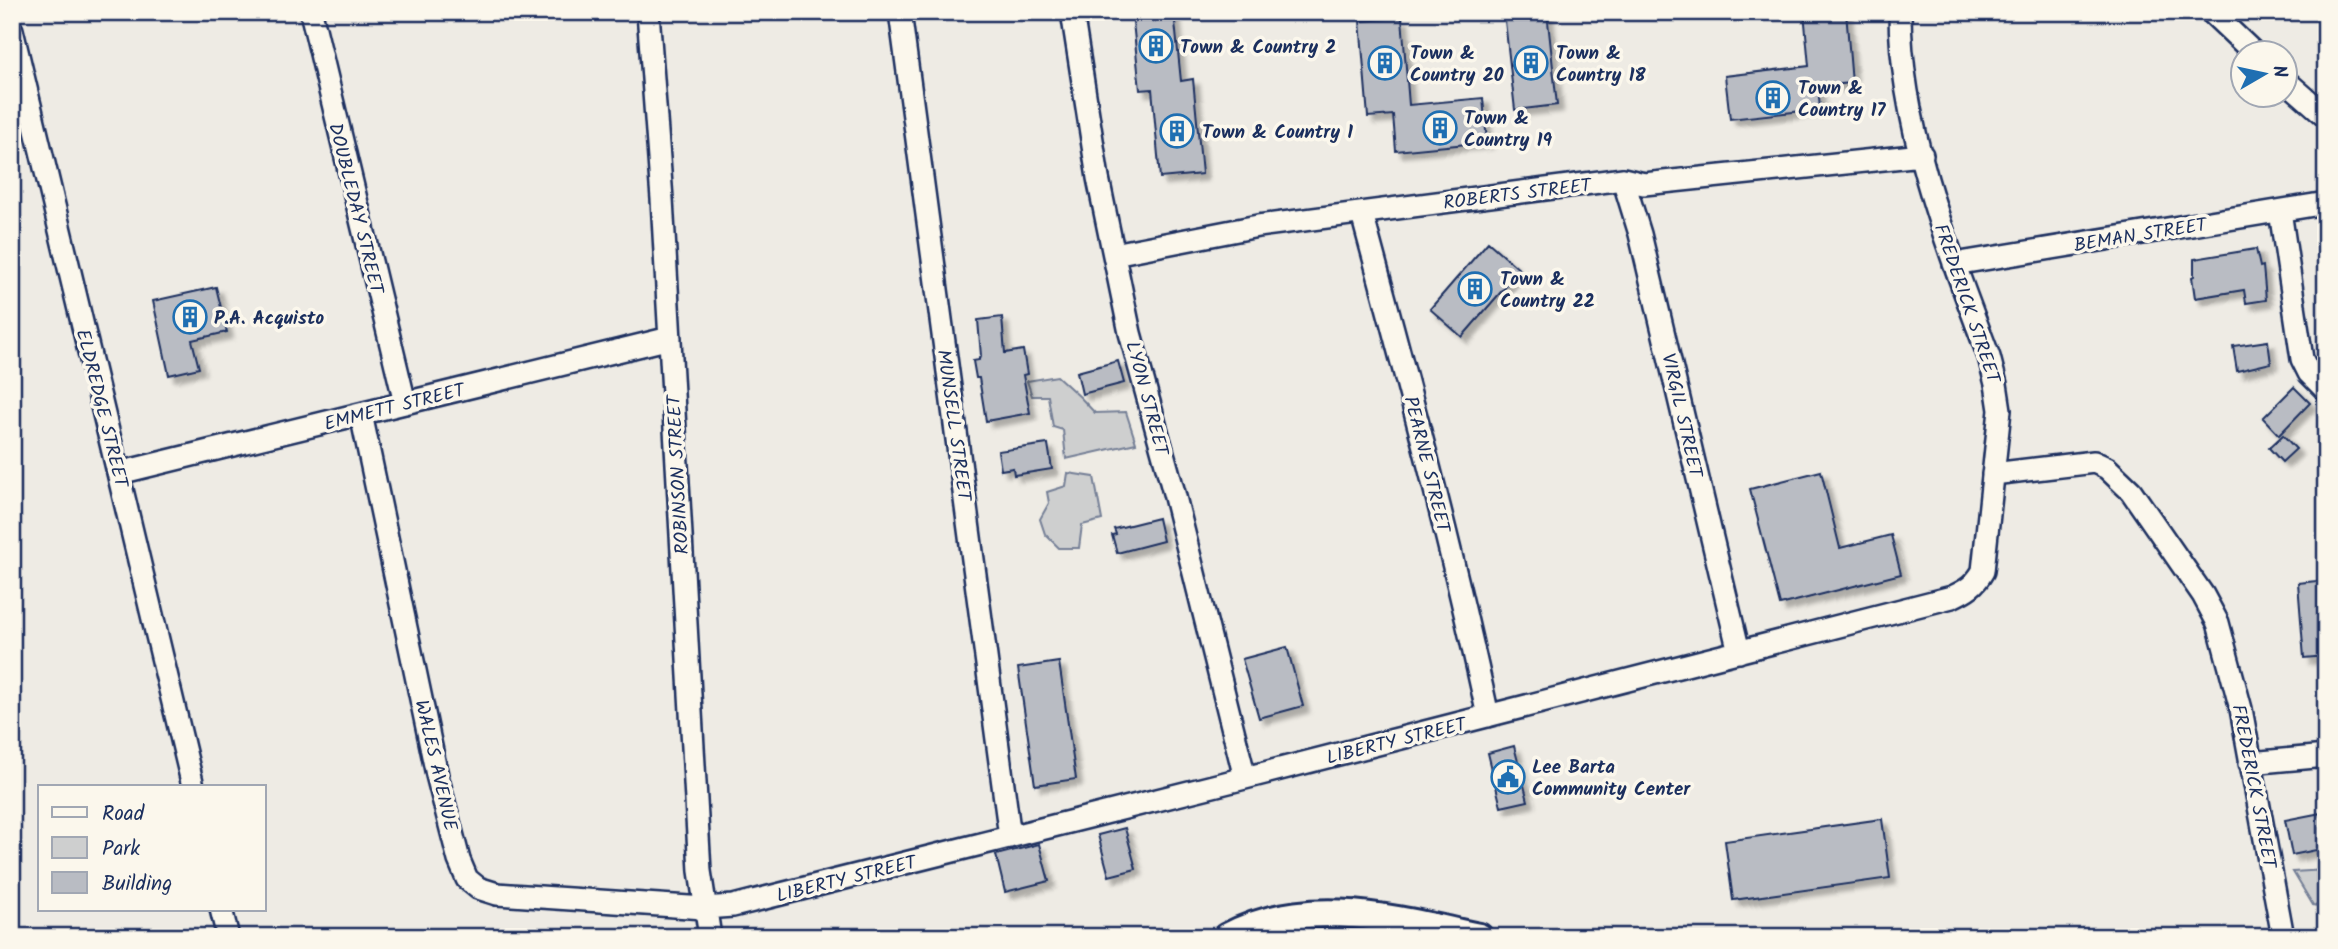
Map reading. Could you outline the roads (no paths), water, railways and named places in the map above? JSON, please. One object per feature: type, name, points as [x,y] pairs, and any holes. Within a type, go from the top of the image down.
[{"type":"main road","points":[[1227,937],[1259,923],[1320,912],[1377,915],[1479,937]]},
{"type":"street","name":"DOUBLEDAY STREET","points":[[311,12],[405,403]]},
{"type":"street","name":"ROBINSON STREET","points":[[648,12],[670,338],[699,857],[710,937]]},
{"type":"street","name":"MUNSELL STREET","points":[[900,12],[1010,837]]},
{"type":"street","name":"LYON STREET","points":[[1072,12],[1098,178],[1130,333],[1174,493],[1245,778]]},
{"type":"street","name":"FREDERICK STREET","points":[[1900,12],[1900,32],[1910,101],[1931,194],[1989,357],[1996,384],[2000,410],[1993,474],[2094,462],[2106,468],[2131,491],[2203,595],[2218,623],[2241,709],[2283,937]]},
{"type":"street","points":[[2211,12],[2238,38]]},
{"type":"street","name":"ELDREDGE STREET","points":[[12,30],[193,785]]},
{"type":"street","points":[[2300,93],[2326,116]]},
{"type":"street","name":"ROBERTS STREET","points":[[1114,254],[1258,226],[1623,179],[1644,184],[1922,155]]},
{"type":"street","name":"VIRGIL STREET","points":[[1623,179],[1640,234],[1740,652]]},
{"type":"street","name":"BEMAN STREET","points":[[1954,264],[2326,204]]},
{"type":"street","points":[[2280,211],[2302,359],[2309,373],[2326,390]]},
{"type":"street","name":"PEARNE STREET","points":[[1362,214],[1466,611],[1488,716]]},
{"type":"street","name":"EMMETT STREET","points":[[119,473],[670,338]]},
{"type":"street","name":"WALES AVENUE","points":[[361,414],[438,775],[459,860],[467,879],[478,888],[497,894],[704,908]]},
{"type":"street","name":"LIBERTY STREET","points":[[704,908],[733,906],[1010,837],[1952,597],[1967,590],[1983,571],[1993,474]]},
{"type":"street","points":[[2250,763],[2326,756]]},
{"type":"street","points":[[222,911],[228,937]]},
{"type":"place","name":"Town & Country 2","points":[[1156,46]]},
{"type":"place","name":"Town & Country 20","points":[[1385,63]]},
{"type":"place","name":"Town & Country 18","points":[[1531,63]]},
{"type":"place","name":"Town & Country 17","points":[[1773,98]]},
{"type":"place","name":"Town & Country 19","points":[[1440,128]]},
{"type":"place","name":"Town & Country 1","points":[[1177,131]]},
{"type":"place","name":"Town & Country 22","points":[[1475,289]]},
{"type":"place","name":"P.A. Acquisto","points":[[190,317]]},
{"type":"place","name":"Lee Barta Community Center","points":[[1508,777]]}]
